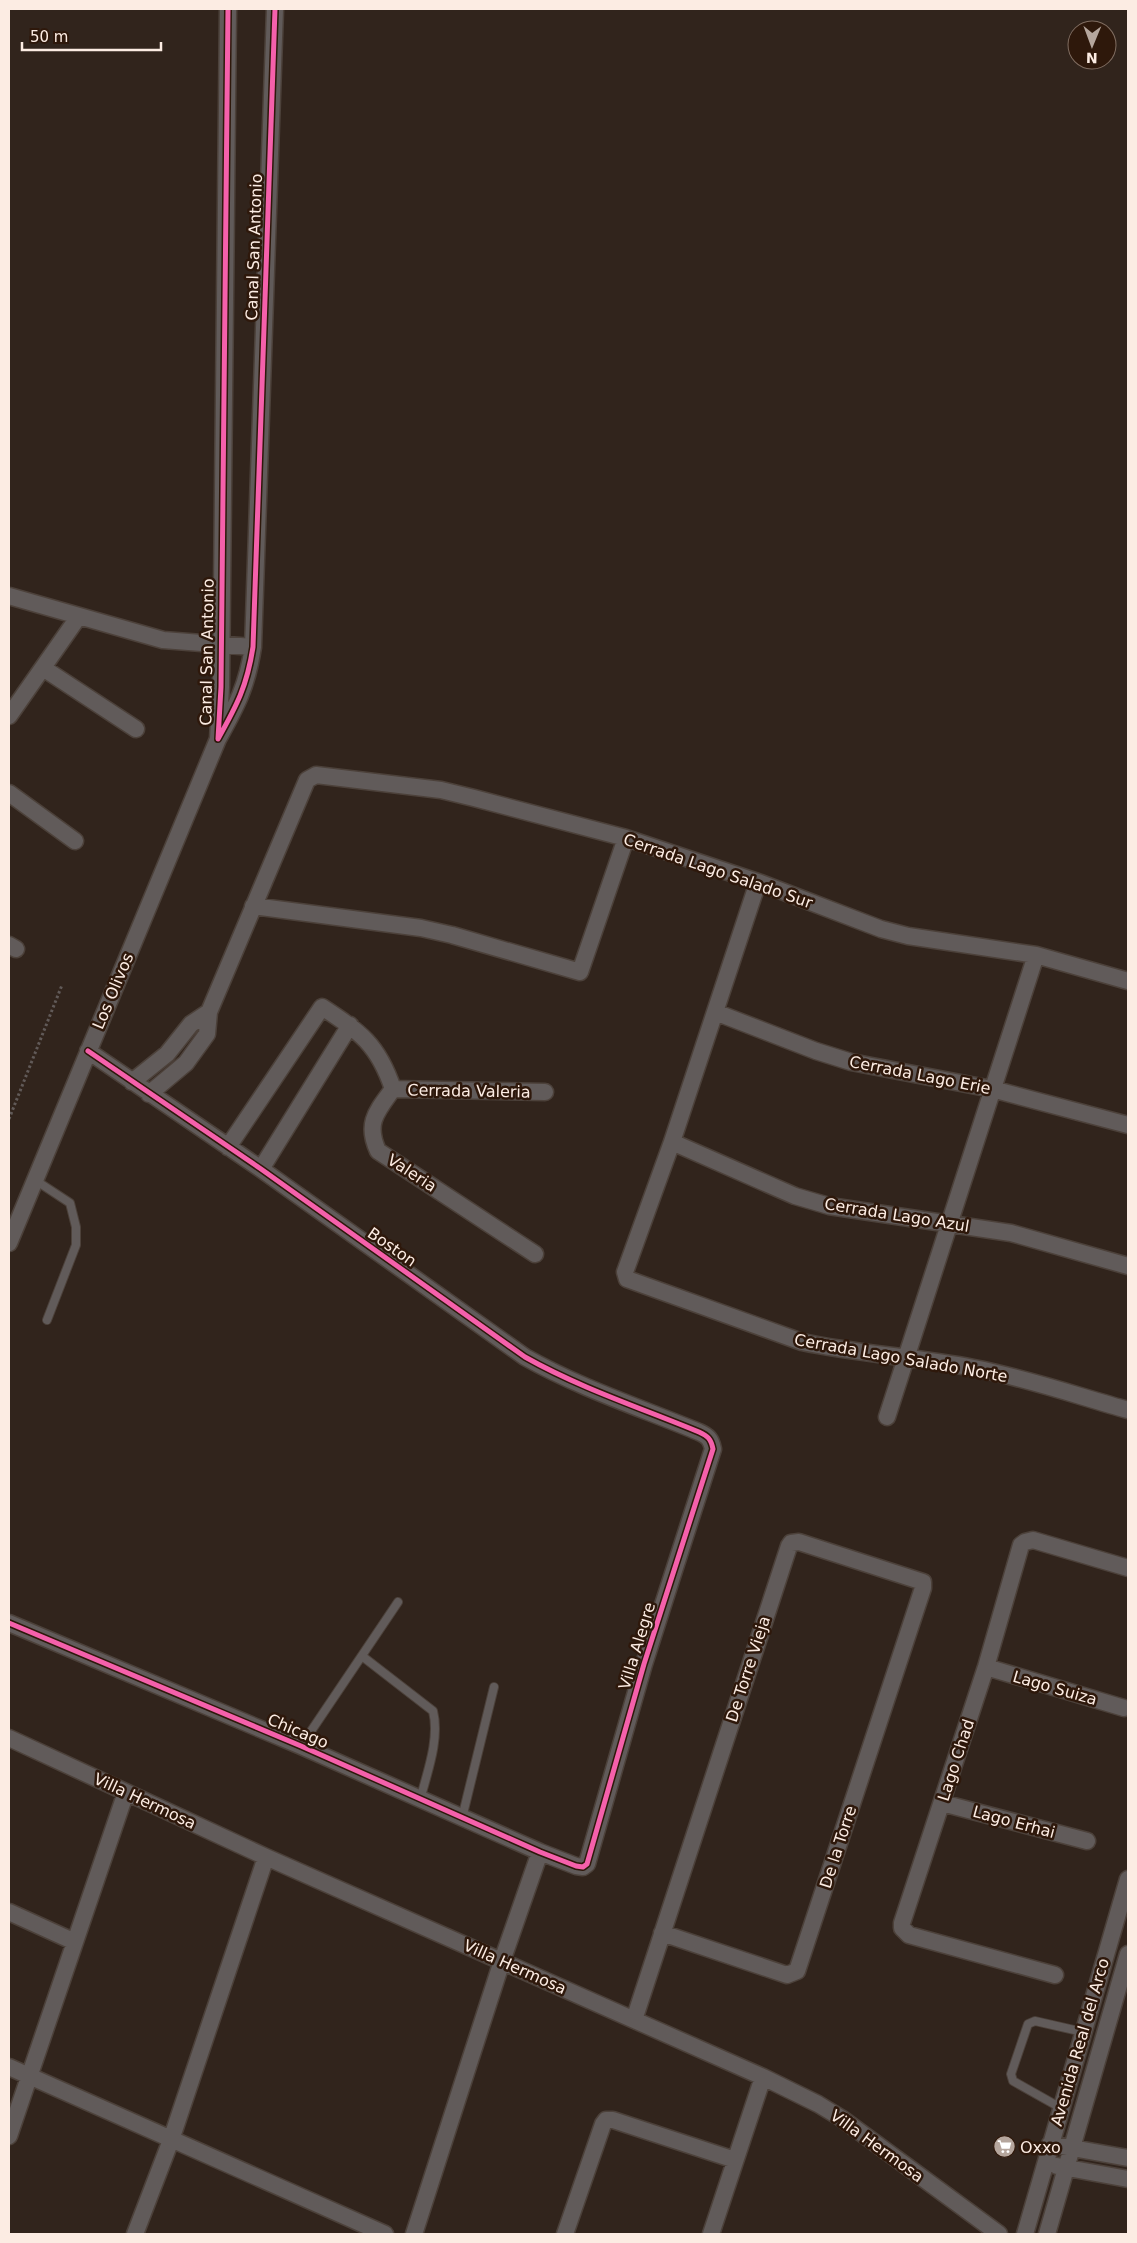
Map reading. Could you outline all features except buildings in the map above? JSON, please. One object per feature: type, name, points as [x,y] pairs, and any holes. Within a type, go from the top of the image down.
[{"type":"street","name":"Canal San Antonio","points":[[218,739],[222,687],[228,9]]},
{"type":"street","name":"Canal San Antonio","points":[[218,739],[239,701],[249,670],[253,647],[276,9]]},
{"type":"street","points":[[9,596],[163,640],[253,647]]},
{"type":"street","points":[[9,716],[78,616]]},
{"type":"street","points":[[42,668],[136,729]]},
{"type":"street","name":"Los Olivos","points":[[9,1243],[218,739]]},
{"type":"street","name":"Cerrada Lago Salado Sur","points":[[253,906],[307,780],[310,776],[316,775],[441,790],[626,838],[758,882],[881,929],[908,936],[1036,955],[1128,981]]},
{"type":"street","points":[[9,793],[75,841]]},
{"type":"street","points":[[149,1094],[191,1057],[206,1034],[209,1012],[253,906],[421,928],[452,935],[580,972],[626,838]]},
{"type":"street","points":[[672,1142],[758,882]]},
{"type":"street","points":[[886,1417],[1036,955]]},
{"type":"street","points":[[228,1147],[322,1007],[350,1025],[372,1045],[385,1065],[394,1089]]},
{"type":"street","points":[[132,1082],[167,1054],[191,1024],[209,1012]]},
{"type":"street","name":"Cerrada Lago Erie","points":[[715,1012],[816,1051],[851,1062],[992,1089],[1128,1125]]},
{"type":"street","points":[[261,1169],[350,1025]]},
{"type":"street","name":"Boston","points":[[88,1050],[149,1094],[261,1169],[526,1357],[566,1378],[699,1432]]},
{"type":"street","name":"Cerrada Valeria","points":[[394,1089],[545,1092]]},
{"type":"street","name":"Valeria","points":[[394,1089],[373,1120],[372,1137],[378,1151],[535,1254]]},
{"type":"street","name":"Cerrada Lago Azul","points":[[672,1142],[795,1196],[829,1206],[949,1223],[1039,1240],[1128,1266]]},
{"type":"street","name":"Cerrada Lago Salado Norte","points":[[672,1142],[625,1272],[625,1277],[630,1282],[802,1342],[830,1348],[906,1356],[978,1368],[1128,1410]]},
{"type":"street","name":"Villa Alegre","points":[[576,1866],[583,1867],[586,1864],[644,1664],[713,1449],[708,1436],[699,1432]]},
{"type":"street","name":"Lago Chad","points":[[1055,1975],[908,1935],[904,1932],[902,1923],[986,1668],[1021,1546],[1024,1542],[1034,1540],[1128,1568]]},
{"type":"street","name":"De Torre Vieja","points":[[662,1933],[789,1546],[792,1543],[799,1542],[921,1581],[923,1588]]},
{"type":"street","name":"De la Torre","points":[[662,1933],[787,1975],[797,1971],[923,1588]]},
{"type":"street","name":"Chicago","points":[[9,1623],[301,1746],[420,1800],[576,1866]]},
{"type":"street","name":"Lago Suiza","points":[[986,1668],[1124,1708]]},
{"type":"street","name":"Villa Hermosa","points":[[9,1738],[266,1857],[763,2077],[835,2114],[999,2234]]},
{"type":"street","points":[[9,2136],[126,1792]]},
{"type":"street","name":"Lago Erhai","points":[[942,1803],[1087,1841]]},
{"type":"street","points":[[414,2234],[502,1961],[540,1852]]},
{"type":"street","points":[[135,2234],[171,2140],[266,1857]]},
{"type":"street","name":"Avenida Real del Arco","points":[[1025,2234],[1128,1883]]},
{"type":"street","points":[[9,1912],[74,1942]]},
{"type":"street","points":[[634,2020],[662,1933]]},
{"type":"street","name":"Avenida Real del Arco","points":[[1047,2234],[1128,1954]]},
{"type":"street","points":[[9,2067],[384,2234]]},
{"type":"street","points":[[711,2234],[763,2077]]},
{"type":"street","points":[[565,2234],[606,2120],[613,2120],[735,2160]]},
{"type":"street","points":[[1050,2144],[1128,2158]]},
{"type":"street","points":[[1045,2164],[1128,2179]]},
{"type":"lane","points":[[35,1180],[70,1203],[76,1227],[76,1245],[47,1320]]},
{"type":"lane","points":[[301,1746],[398,1602]]},
{"type":"lane","points":[[362,1656],[433,1711],[436,1722],[435,1736],[420,1800]]},
{"type":"lane","points":[[462,1818],[494,1687]]},
{"type":"lane","points":[[1061,2108],[1013,2081],[1011,2074],[1028,2024],[1035,2021],[1083,2032]]},
{"type":"path","points":[[9,1119],[62,985]]},
{"type":"cycle path","points":[[228,9],[221,687],[218,739],[240,695],[248,673],[253,647],[275,9]]},
{"type":"cycle path","points":[[9,1623],[301,1746],[540,1852],[583,1867],[587,1864],[644,1664],[713,1449],[710,1440],[702,1433],[589,1388],[525,1357],[261,1169],[88,1051]]},
{"type":"place","name":"Oxxo","points":[[1004,2147]]}]
